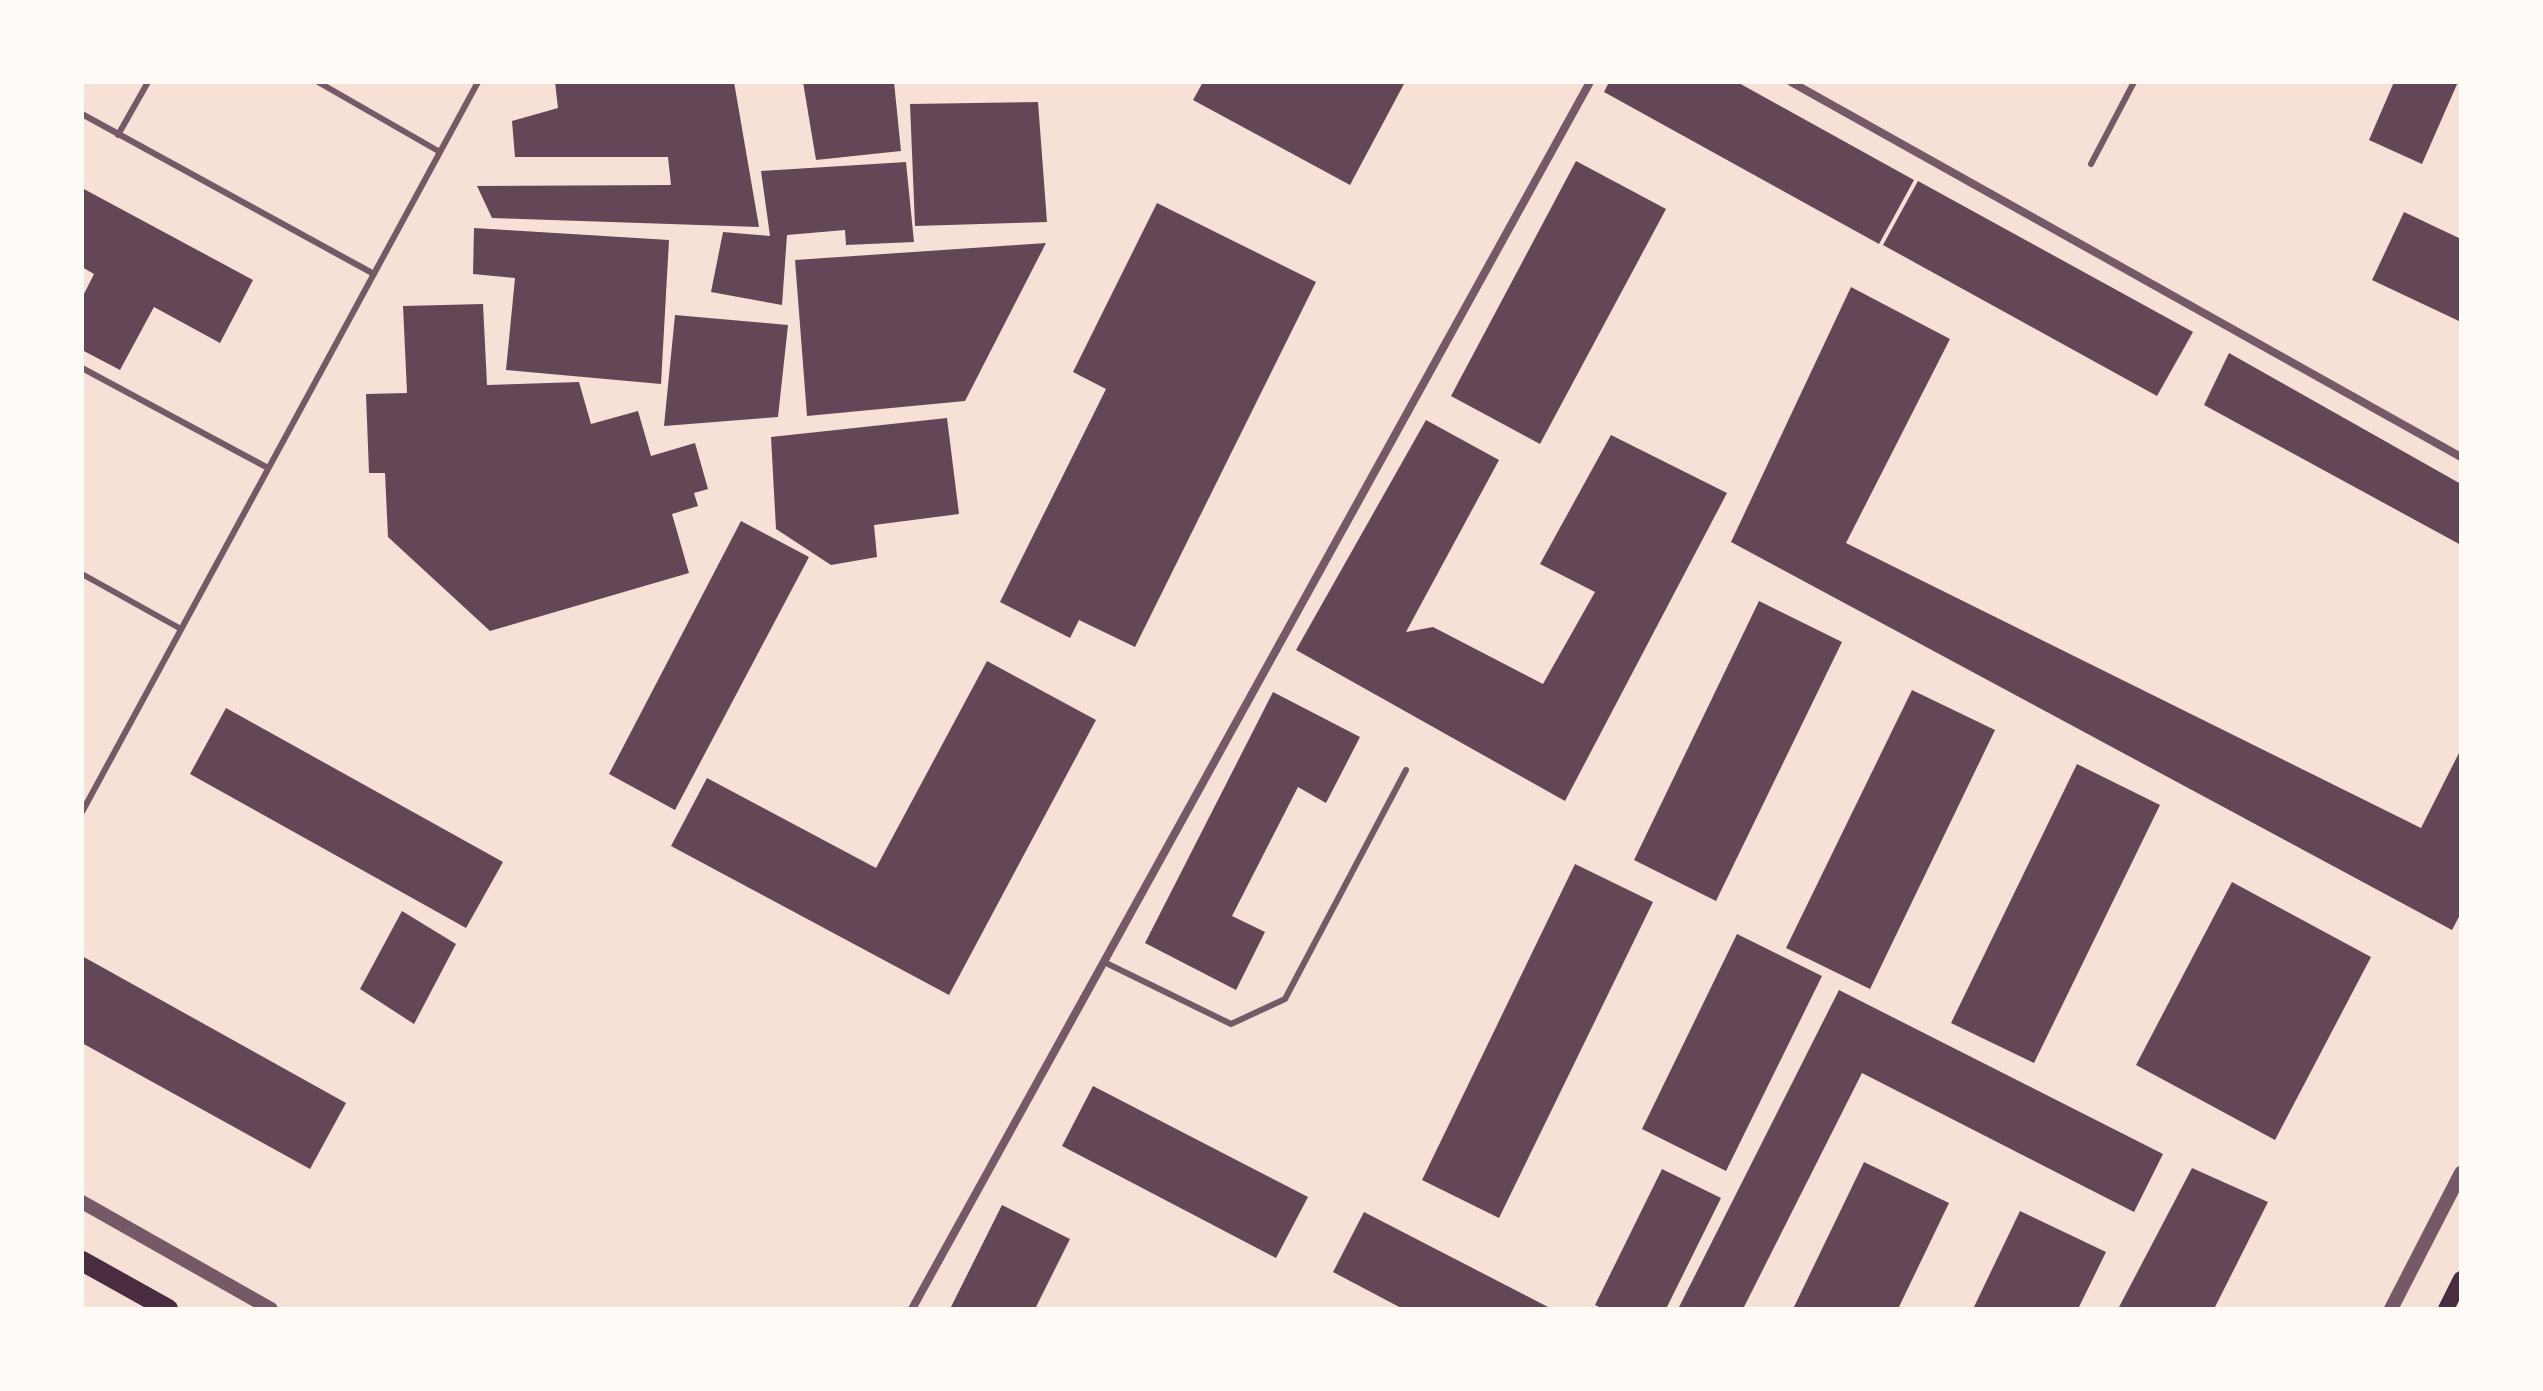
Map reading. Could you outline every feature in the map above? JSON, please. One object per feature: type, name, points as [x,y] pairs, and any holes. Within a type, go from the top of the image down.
[{"type":"main road","points":[[82,1261],[168,1309]]},
{"type":"main road","points":[[2446,1309],[2461,1279]]},
{"type":"street","points":[[912,1309],[1590,82]]},
{"type":"street","points":[[1791,82],[2461,457]]},
{"type":"street","points":[[2391,1309],[2461,1173]]},
{"type":"street","points":[[82,1202],[271,1309]]},
{"type":"lane","points":[[118,135],[148,82]]},
{"type":"lane","points":[[318,82],[440,152]]},
{"type":"lane","points":[[82,812],[478,82]]},
{"type":"lane","points":[[2091,164],[2134,82]]},
{"type":"lane","points":[[82,114],[374,274]]},
{"type":"lane","points":[[82,368],[268,468]]},
{"type":"lane","points":[[82,574],[181,629]]},
{"type":"lane","points":[[1104,962],[1231,1024],[1285,999],[1406,770]]},
{"type":"building","points":[[555,82],[734,82],[759,227],[492,218],[477,186],[671,185],[668,157],[515,157],[512,121],[558,108]]},
{"type":"building","points":[[803,82],[894,82],[901,151],[816,160]]},
{"type":"building","points":[[1203,82],[1405,82],[1350,185],[1193,100]]},
{"type":"building","points":[[1609,82],[1737,82],[1914,180],[1879,244],[1604,92]]},
{"type":"building","points":[[2394,82],[2458,82],[2422,164],[2369,140]]},
{"type":"building","points":[[1038,102],[1047,222],[915,226],[910,104]]},
{"type":"building","points":[[1576,161],[1666,209],[1540,444],[1451,396]]},
{"type":"building","points":[[906,162],[914,242],[846,245],[845,230],[787,235],[782,305],[711,292],[723,232],[770,236],[761,171]]},
{"type":"building","points":[[1918,181],[2193,332],[2157,396],[1883,245]]},
{"type":"building","points":[[82,188],[253,280],[220,343],[154,307],[120,370],[82,350],[82,298],[94,274],[82,267]]},
{"type":"building","points":[[1157,203],[1316,282],[1135,647],[1079,620],[1070,638],[1000,602],[1106,389],[1073,372]]},
{"type":"building","points":[[2404,212],[2461,239],[2461,322],[2372,280]]},
{"type":"building","points":[[474,228],[669,240],[661,384],[506,370],[515,278],[473,274]]},
{"type":"building","points":[[1046,243],[965,401],[807,416],[795,260]]},
{"type":"building","points":[[1851,287],[1950,339],[1846,543],[2421,828],[2461,749],[2461,913],[2452,930],[1731,542]]},
{"type":"building","points":[[483,304],[487,385],[579,382],[591,424],[638,411],[651,456],[695,443],[708,489],[694,493],[698,506],[672,514],[689,573],[490,631],[388,537],[385,473],[369,473],[366,394],[407,393],[403,306]]},
{"type":"building","points":[[675,315],[788,325],[778,417],[664,426]]},
{"type":"building","points":[[2229,353],[2461,484],[2461,545],[2204,405]]},
{"type":"building","points":[[947,418],[959,514],[874,525],[877,557],[831,565],[776,529],[771,437]]},
{"type":"building","points":[[1426,420],[1499,460],[1406,632],[1433,627],[1543,684],[1595,592],[1540,564],[1611,435],[1727,493],[1565,801],[1296,650]]},
{"type":"building","points":[[741,521],[809,557],[675,810],[609,774]]},
{"type":"building","points":[[1759,601],[1842,642],[1716,901],[1634,860]]},
{"type":"building","points":[[987,661],[1096,720],[949,995],[671,846],[707,778],[876,868]]},
{"type":"building","points":[[1912,690],[1995,730],[1870,989],[1786,948]]},
{"type":"building","points":[[1273,692],[1360,737],[1326,803],[1298,787],[1232,916],[1265,932],[1236,990],[1145,943]]},
{"type":"building","points":[[226,708],[503,862],[466,928],[190,774]]},
{"type":"building","points":[[2077,764],[2160,805],[2034,1063],[1951,1023]]},
{"type":"building","points":[[1575,864],[1653,902],[1499,1218],[1422,1180]]},
{"type":"building","points":[[2232,882],[2371,957],[2275,1140],[2136,1065]]},
{"type":"building","points":[[402,911],[456,944],[414,1024],[360,989]]},
{"type":"building","points":[[1737,934],[1822,976],[1726,1171],[1642,1129]]},
{"type":"building","points":[[82,956],[346,1103],[310,1169],[82,1043]]},
{"type":"building","points":[[1839,990],[2163,1154],[2134,1212],[1862,1073],[1743,1309],[1678,1309]]},
{"type":"building","points":[[1093,1086],[1308,1197],[1276,1258],[1062,1146]]},
{"type":"building","points":[[1864,1162],[1949,1203],[1898,1309],[1793,1309]]},
{"type":"building","points":[[2192,1168],[2268,1202],[2214,1309],[2118,1309]]},
{"type":"building","points":[[1662,1169],[1721,1198],[1666,1309],[1603,1309],[1595,1305]]},
{"type":"building","points":[[1002,1205],[1070,1239],[1035,1309],[950,1309]]},
{"type":"building","points":[[2020,1211],[2106,1252],[2078,1309],[1973,1309]]},
{"type":"building","points":[[1364,1212],[1552,1309],[1403,1309],[1333,1272]]}]
